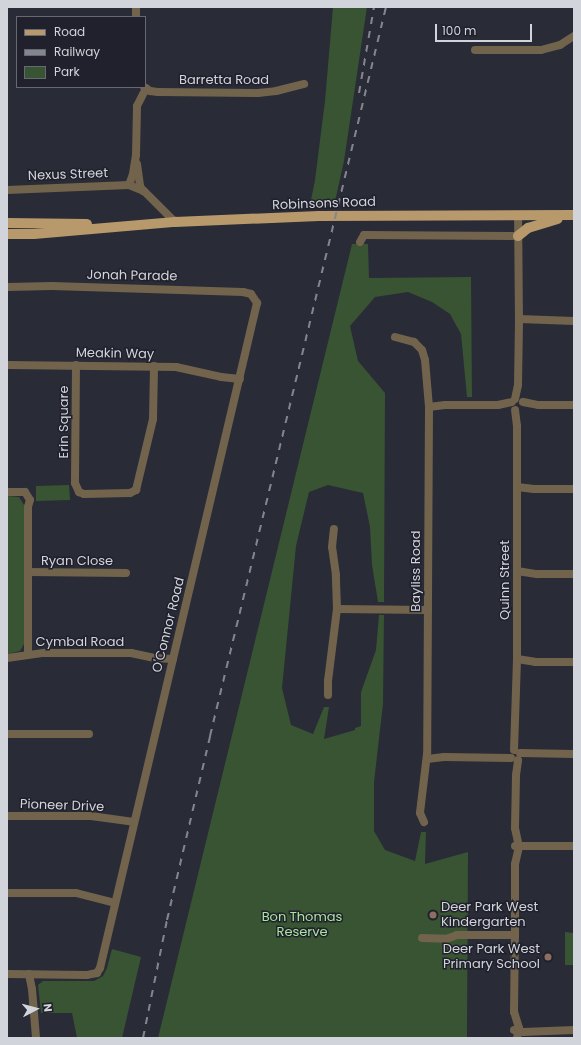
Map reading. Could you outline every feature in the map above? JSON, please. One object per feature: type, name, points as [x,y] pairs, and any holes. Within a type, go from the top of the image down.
[{"type":"main road","name":"Robinsons Road","points":[[7,223],[131,224],[319,216],[574,215]]},
{"type":"main road","points":[[518,236],[528,228],[536,225],[574,215]]},
{"type":"main road","name":"Robinsons Road","points":[[7,234],[34,234],[131,224]]},
{"type":"street","points":[[475,50],[541,50],[560,45],[574,36]]},
{"type":"street","name":"Barretta Road","points":[[145,88],[158,92],[258,93],[276,91],[304,84]]},
{"type":"street","name":"Nexus Street","points":[[145,88],[136,106],[136,155],[140,186],[175,222]]},
{"type":"street","name":"Nexus Street","points":[[129,185],[133,174],[136,155]]},
{"type":"street","name":"Nexus Street","points":[[7,190],[129,185],[144,191]]},
{"type":"street","name":"Quinn Street","points":[[516,1033],[512,1019],[514,1012],[515,935],[514,857],[518,846],[515,828],[519,321],[518,216]]},
{"type":"street","points":[[360,242],[364,235],[518,236]]},
{"type":"street","name":"Jonah Parade","points":[[7,287],[52,286],[206,290],[248,293],[255,297]]},
{"type":"street","name":"O'Connor Road","points":[[32,974],[80,974],[95,971],[101,958],[240,382],[256,313],[257,303],[255,297]]},
{"type":"street","points":[[519,321],[574,321]]},
{"type":"street","name":"Bayliss Road","points":[[396,337],[406,338],[414,342],[422,350],[425,360],[429,405],[427,757],[420,800],[420,813],[424,822]]},
{"type":"street","name":"Meakin Way","points":[[7,365],[154,366],[182,368],[240,382]]},
{"type":"street","name":"Erin Square","points":[[76,365],[76,478],[81,488],[90,493],[127,493],[133,488],[140,476],[153,419],[154,366]]},
{"type":"street","points":[[429,405],[574,405]]},
{"type":"street","points":[[517,490],[574,490]]},
{"type":"street","points":[[7,492],[17,492],[24,498],[28,507],[28,654]]},
{"type":"street","points":[[328,695],[328,681],[337,609],[336,575],[332,547],[334,529]]},
{"type":"street","name":"Ryan Close","points":[[28,572],[126,573]]},
{"type":"street","points":[[517,574],[574,574]]},
{"type":"street","points":[[337,609],[428,610]]},
{"type":"street","name":"Cymbal Road","points":[[7,658],[28,654],[56,652],[124,653],[172,662]]},
{"type":"street","points":[[517,662],[574,662]]},
{"type":"street","points":[[7,734],[89,734]]},
{"type":"street","points":[[427,757],[497,757],[536,754],[574,754]]},
{"type":"street","name":"Pioneer Drive","points":[[7,816],[96,816],[133,825]]},
{"type":"street","points":[[518,846],[574,846]]},
{"type":"street","points":[[7,894],[76,893],[114,903]]},
{"type":"street","points":[[422,938],[446,939],[458,935],[515,935]]},
{"type":"street","points":[[7,974],[32,974],[36,1038]]},
{"type":"street","points":[[516,1033],[532,1030],[574,1030]]},
{"type":"green space","points":[[333,7],[367,7],[344,161],[334,206],[310,205],[315,180],[325,101]]},
{"type":"green space","name":"Bon Thomas Reserve","points":[[352,244],[368,244],[369,278],[471,277],[472,397],[467,397],[461,334],[450,314],[432,302],[408,292],[375,297],[350,326],[358,361],[385,393],[384,602],[378,602],[372,565],[370,527],[363,493],[328,485],[309,492],[296,546],[282,688],[291,725],[313,734],[324,707],[329,707],[324,739],[355,730],[355,728],[361,726],[361,692],[376,650],[379,615],[384,615],[383,704],[374,782],[374,831],[385,850],[415,861],[421,832],[426,832],[425,864],[468,852],[467,1038],[158,1038]]},
{"type":"green space","points":[[69,485],[70,500],[36,501],[36,486]]},
{"type":"green space","points":[[7,496],[19,497],[24,505],[24,644],[20,651],[7,654]]},
{"type":"green space","points":[[565,932],[574,933],[574,965],[565,965]]},
{"type":"green space","points":[[112,949],[141,957],[122,1038],[77,1038],[72,1013],[41,1013],[38,985],[43,981],[94,981],[103,976],[107,968]]},
{"type":"railway","points":[[359,93],[374,7]]},
{"type":"railway","points":[[143,1038],[167,920],[210,736],[386,7]]},
{"type":"place","name":"Deer Park West Kindergarten","points":[[433,915]]},
{"type":"place","name":"Deer Park West Primary School","points":[[548,957]]}]
